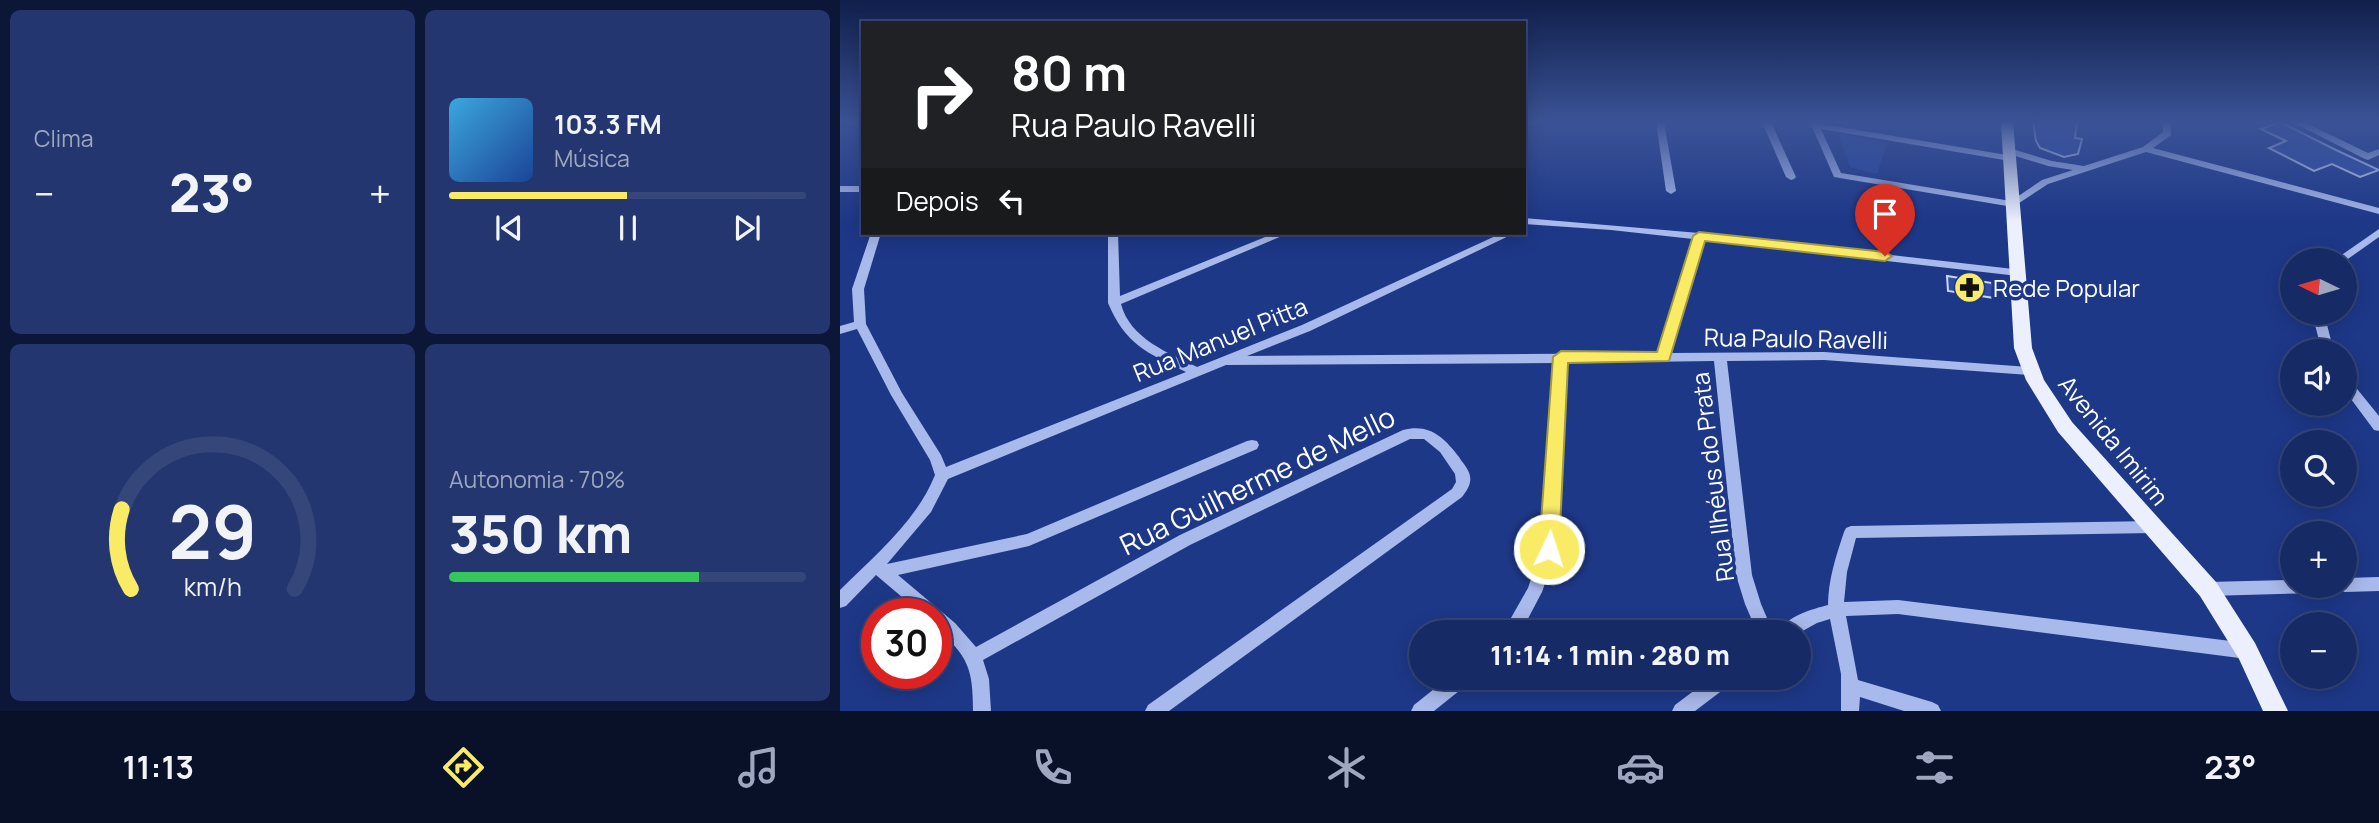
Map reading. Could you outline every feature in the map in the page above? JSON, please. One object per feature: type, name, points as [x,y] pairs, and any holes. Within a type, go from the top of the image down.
[{"type":"main road","name":"Avenida Imirim","points":[[2010,155],[2023,348],[2029,371],[2066,427],[2208,590],[2247,651],[2276,711]]},
{"type":"street","points":[[1665,155],[1671,191]]},
{"type":"street","points":[[1781,155],[1791,177]]},
{"type":"street","points":[[1828,155],[1837,175],[2013,204],[2045,183],[2127,155]]},
{"type":"street","points":[[2015,155],[2084,169]]},
{"type":"street","points":[[2169,155],[2379,211]]},
{"type":"street","points":[[840,189],[861,189]]},
{"type":"street","points":[[1527,223],[1699,236],[2018,272]]},
{"type":"street","points":[[2356,248],[2379,232]]},
{"type":"street","points":[[840,601],[879,569],[932,500],[942,475],[936,459],[897,395],[860,324],[858,289],[875,235]]},
{"type":"street","points":[[1114,235],[1114,303],[1124,326],[1136,337],[1197,372]]},
{"type":"street","points":[[1114,303],[1270,235]]},
{"type":"street","name":"Rua Manuel Pitta","points":[[942,475],[1306,328],[1506,235]]},
{"type":"street","points":[[1664,357],[1699,236]]},
{"type":"street","points":[[840,330],[860,324]]},
{"type":"street","name":"Rua Ilhéus do Prata","points":[[1720,356],[1744,575],[1760,620]]},
{"type":"street","name":"Rua Paulo Ravelli","points":[[1226,360],[1824,356],[2029,371]]},
{"type":"street","points":[[1520,620],[1533,601],[1543,576],[1549,549],[1561,357]]},
{"type":"street","points":[[2357,398],[2379,426]]},
{"type":"street","name":"Rua Guilherme de Mello","points":[[975,656],[1185,540],[1408,434],[1420,431],[1433,435],[1464,478],[1457,493],[1154,711]]},
{"type":"street","points":[[879,569],[1029,540],[1251,445]]},
{"type":"street","points":[[1850,711],[1852,686],[1836,610],[1843,555],[1851,532],[2154,527]]},
{"type":"street","points":[[879,569],[914,598]]},
{"type":"street","points":[[2357,585],[2379,584]]},
{"type":"street","points":[[2208,590],[2280,587]]},
{"type":"street","points":[[1805,620],[1836,610],[1865,606],[1898,607],[2247,651]]},
{"type":"street","points":[[952,633],[975,656],[982,690],[982,711]]},
{"type":"street","points":[[1852,686],[1932,711]]},
{"type":"street","points":[[1420,711],[1447,690]]},
{"type":"street","points":[[1681,711],[1709,690]]},
{"type":"shaded area","points":[[1846,155],[1883,155],[1877,174],[1850,167]]},
{"type":"building","points":[[2283,155],[2347,155],[2379,170],[2360,177],[2332,164],[2314,171]]},
{"type":"building","name":"Rede Popular","points":[[1947,276],[1992,283],[1994,298],[1948,291]]},
{"type":"place","name":"Rede Popular","points":[[1970,287]]},
{"type":"route","points":[[1549,549],[1561,357],[1664,357],[1699,236],[1885,256]]}]
